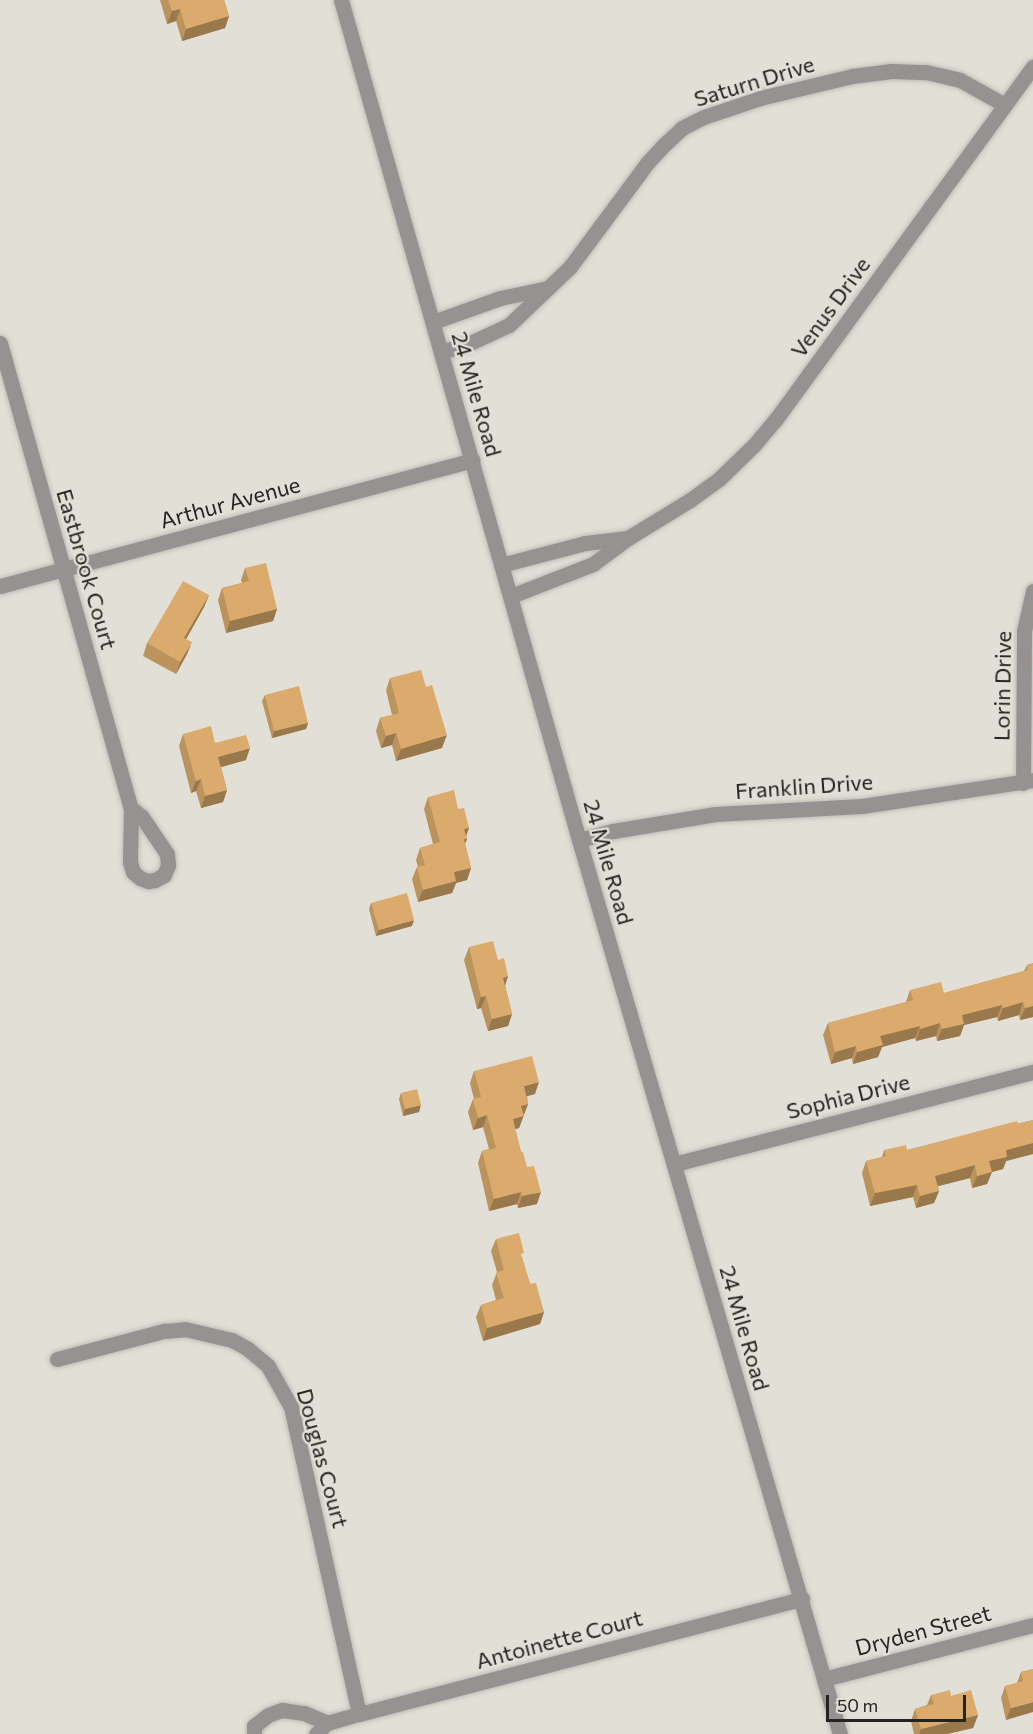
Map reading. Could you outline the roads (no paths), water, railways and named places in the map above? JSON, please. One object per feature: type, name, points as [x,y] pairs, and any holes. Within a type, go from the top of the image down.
[{"type":"street","name":"24 Mile Road","points":[[341,0],[579,840],[840,1734]]},
{"type":"street","name":"Venus Drive","points":[[511,596],[593,564],[628,538],[665,517],[700,493],[754,445],[776,419],[1033,67]]},
{"type":"street","name":"Saturn Drive","points":[[441,352],[468,344],[509,325],[570,267],[648,162],[682,128],[704,117],[760,98],[852,76],[892,71],[926,72],[960,80],[1005,105]]},
{"type":"street","points":[[433,322],[465,313],[500,298],[548,288]]},
{"type":"street","name":"Eastbrook Court","points":[[0,343],[131,808]]},
{"type":"street","name":"Arthur Avenue","points":[[0,586],[472,460]]},
{"type":"street","name":"Venus Drive","points":[[501,565],[585,543],[628,538]]},
{"type":"street","name":"Lorin Drive","points":[[1028,782],[1024,631],[1033,591]]},
{"type":"street","name":"Franklin Drive","points":[[579,840],[613,831],[716,814],[862,806],[1028,782]]},
{"type":"street","name":"Sophia Drive","points":[[674,1164],[1033,1072]]},
{"type":"street","name":"Douglas Court","points":[[57,1359],[164,1331],[185,1329],[232,1340],[248,1348],[267,1366],[291,1407],[359,1714]]},
{"type":"street","name":"Antoinette Court","points":[[254,1734],[254,1726],[268,1715],[282,1710],[304,1713],[322,1729],[359,1714],[802,1599]]},
{"type":"street","name":"Dryden Street","points":[[824,1679],[1033,1625]]}]
